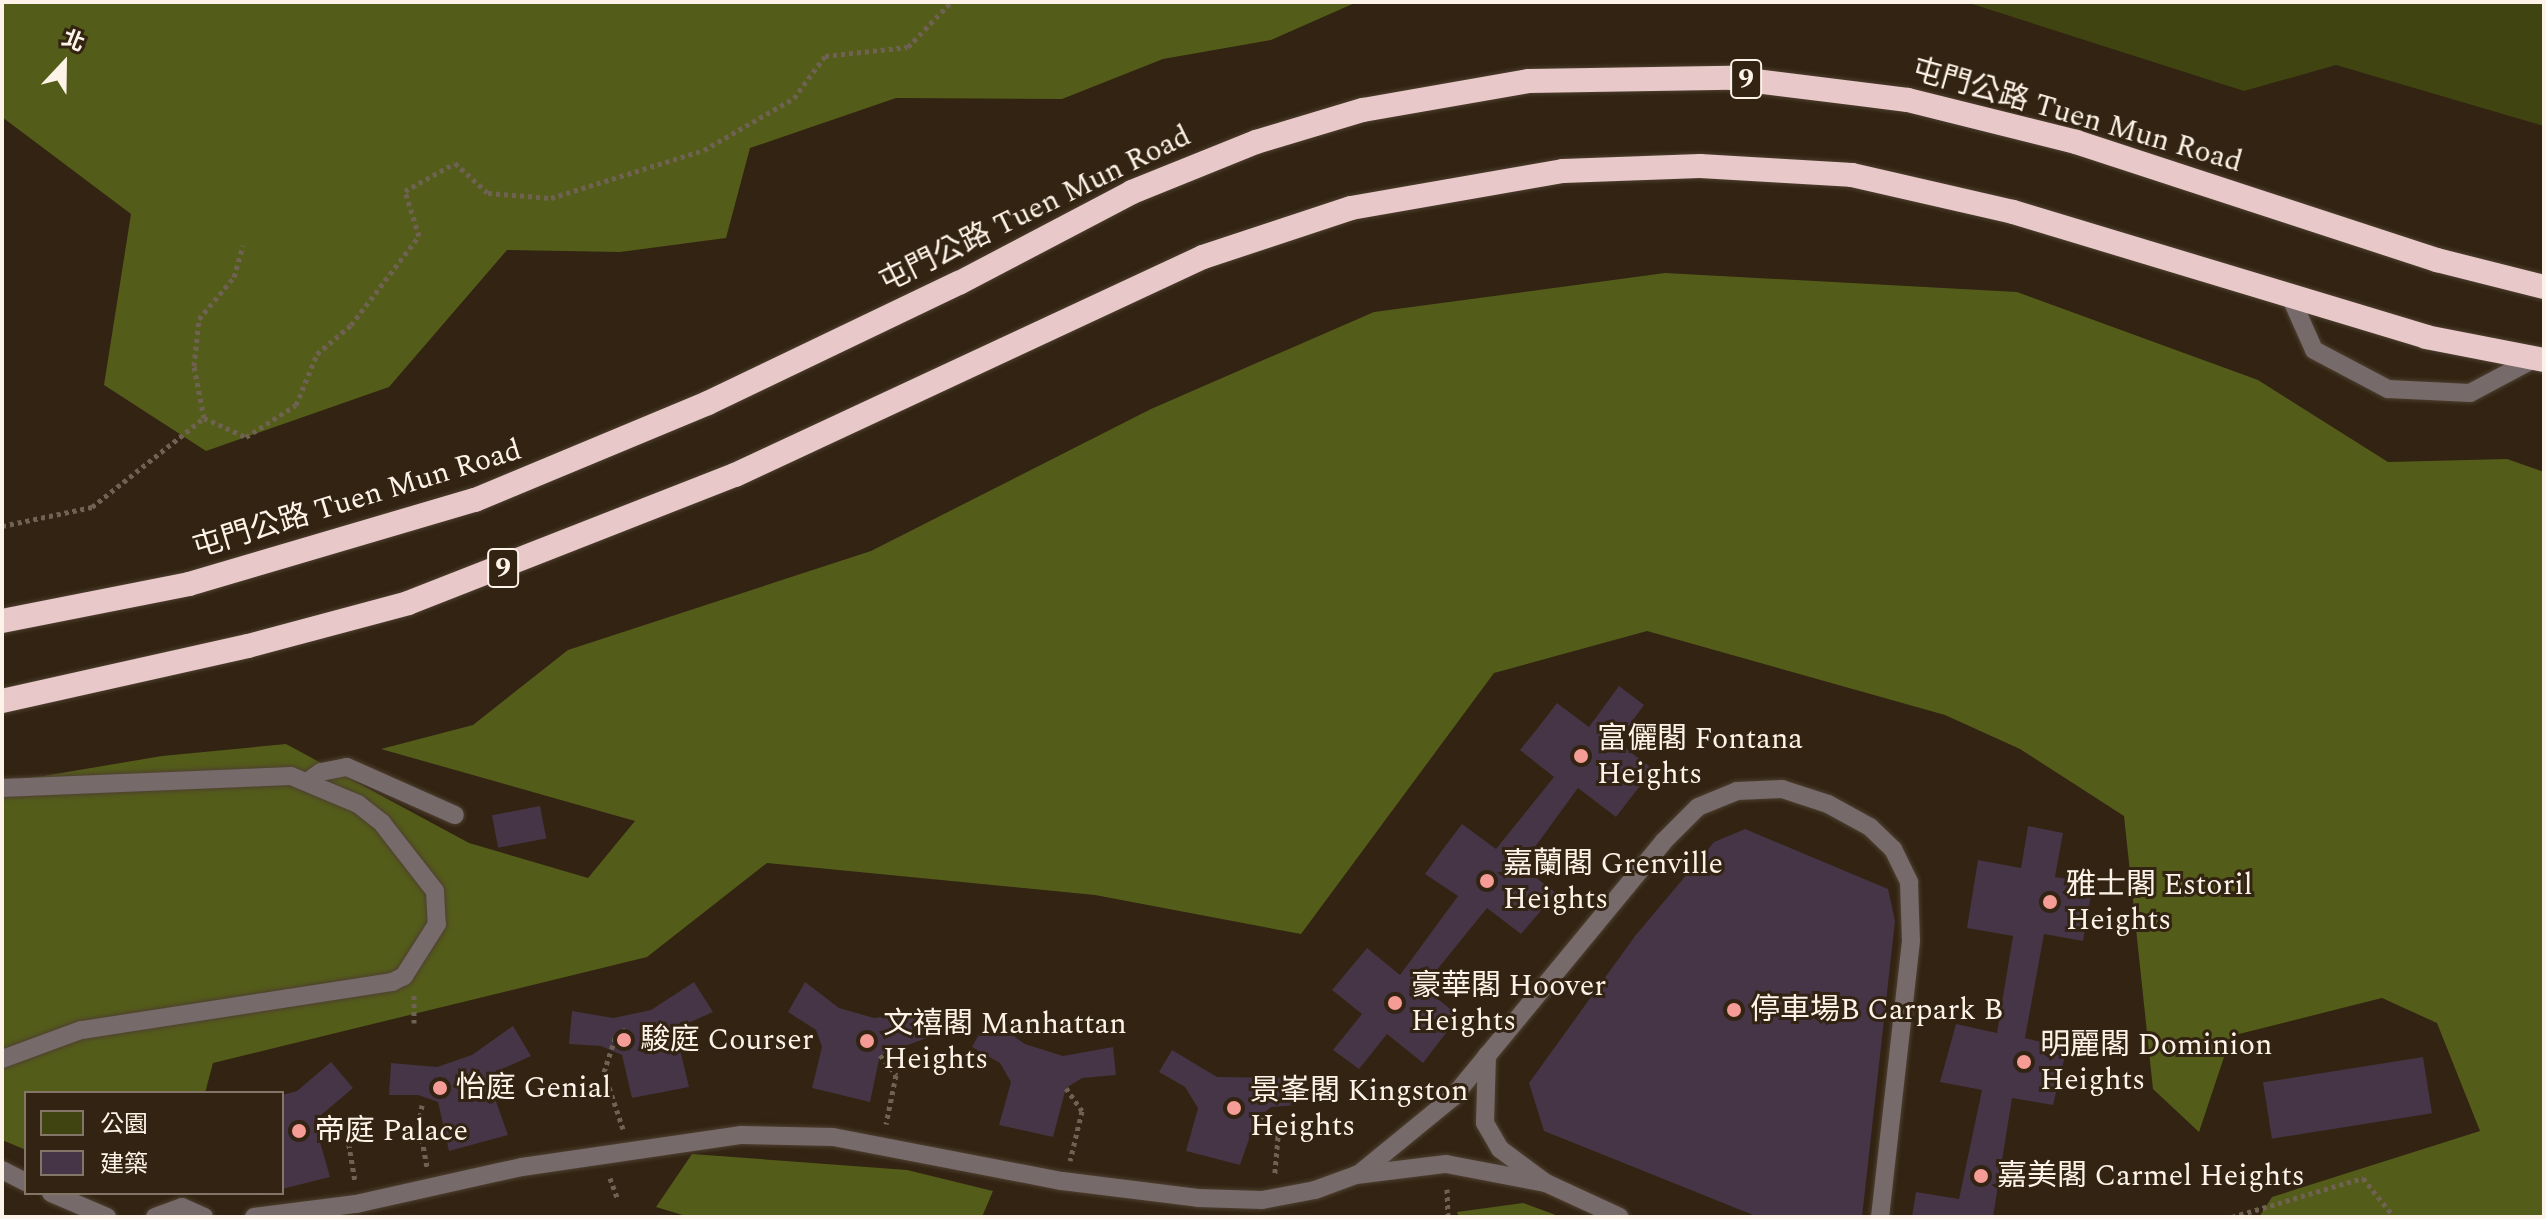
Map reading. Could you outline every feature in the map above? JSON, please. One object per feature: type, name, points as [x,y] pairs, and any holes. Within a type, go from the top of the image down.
[{"type":"highway","name":"屯門公路 Tuen Mun Road","points":[[2,621],[216,577],[488,495],[708,403],[959,283],[1132,192],[1200,164],[1329,118],[1529,81],[1731,78],[1908,100],[2076,142],[2437,260],[2544,287]]},
{"type":"highway","name":"9","points":[[2,701],[248,646],[408,603],[735,475],[1203,257],[1351,208],[1477,183],[1563,171],[1700,166],[1852,175],[2013,212],[2426,337],[2540,359]]},
{"type":"lane","points":[[2290,296],[2314,350],[2388,389],[2470,393],[2540,359]]},
{"type":"lane","points":[[307,782],[321,772],[347,767],[455,815]]},
{"type":"lane","points":[[2,788],[291,776],[358,804],[382,823],[435,891],[437,924],[404,976],[392,982],[81,1030],[2,1059]]},
{"type":"lane","points":[[1356,1175],[1453,1097],[1663,842],[1698,807],[1737,791],[1782,789],[1828,804],[1870,827],[1893,849],[1909,882],[1911,941],[1880,1214]]},
{"type":"lane","points":[[1487,1055],[1485,1123],[1500,1149],[1546,1183],[1620,1217]]},
{"type":"lane","points":[[254,1217],[356,1204],[536,1165],[742,1135],[833,1137],[1062,1181],[1262,1209],[1356,1175],[1446,1164],[1546,1183]]},
{"type":"lane","points":[[2,1170],[24,1181]]},
{"type":"lane","points":[[56,1195],[107,1217]]},
{"type":"lane","points":[[155,1217],[182,1207],[204,1217]]},
{"type":"path","points":[[204,418],[246,437],[296,405],[317,354],[351,325],[419,236],[405,191],[455,163],[488,193],[551,198],[690,154],[794,98],[825,56],[908,47],[951,2]]},
{"type":"path","points":[[204,418],[194,366],[199,319],[234,277],[243,245]]},
{"type":"path","points":[[2,526],[92,507],[204,418]]},
{"type":"path","points":[[625,1134],[604,1072],[612,1045],[626,1029]]},
{"type":"path","points":[[880,1055],[896,1075],[885,1129]]},
{"type":"path","points":[[1066,1088],[1082,1111],[1070,1162]]},
{"type":"path","points":[[422,1105],[419,1123],[428,1174]]},
{"type":"path","points":[[326,1114],[346,1128],[357,1190]]},
{"type":"path","points":[[1262,1115],[1278,1137],[1274,1183]]},
{"type":"path","points":[[605,1166],[618,1200]]},
{"type":"path","points":[[2232,1217],[2363,1178],[2394,1217]]},
{"type":"green space","points":[[2,2],[1357,2],[1271,40],[1163,59],[1062,99],[896,98],[750,148],[726,238],[620,252],[507,250],[389,387],[206,451],[104,385],[131,214],[2,117]]},
{"type":"green space","points":[[1966,2],[2544,2],[2544,126],[2336,65],[2244,91]]},
{"type":"green space","points":[[1665,273],[2017,292],[2258,380],[2388,462],[2507,459],[2544,472],[2544,1217],[2259,1217],[2272,1197],[2480,1131],[2437,1023],[2382,998],[2231,1036],[2199,1132],[2153,1089],[2124,816],[2020,749],[1945,715],[1647,631],[1494,673],[1301,934],[1095,895],[767,863],[647,957],[213,1063],[206,1091],[24,1091],[24,1149],[2,1140],[2,783],[162,756],[286,744],[469,843],[588,878],[635,821],[381,749],[473,725],[568,650],[871,551],[1151,409],[1374,312]]},
{"type":"green space","points":[[692,1154],[907,1170],[993,1191],[982,1217],[689,1217],[656,1207]]},
{"type":"green space","points":[[1523,1203],[1561,1217],[1459,1217],[1457,1212]]},
{"type":"building","points":[[1619,686],[1644,705],[1617,742],[1653,769],[1616,817],[1578,788],[1521,866],[1556,893],[1521,934],[1487,908],[1423,987],[1459,1016],[1423,1063],[1387,1034],[1359,1069],[1333,1050],[1362,1014],[1332,990],[1367,948],[1400,975],[1458,896],[1425,874],[1462,824],[1496,849],[1554,777],[1520,750],[1557,703],[1589,727]]},
{"type":"building","points":[[540,806],[546,838],[498,848],[492,815]]},
{"type":"building","points":[[2028,826],[2063,833],[2055,877],[2093,883],[2083,941],[2044,934],[2025,1038],[2067,1048],[2053,1105],[2012,1098],[1993,1217],[1912,1217],[1916,1192],[1959,1199],[1982,1090],[1940,1082],[1956,1024],[1997,1033],[2013,936],[1967,928],[1978,860],[2021,868]]},
{"type":"building","name":"停車場B Carpark B","points":[[1745,829],[1888,889],[1895,921],[1862,1217],[1758,1217],[1544,1131],[1529,1083],[1635,936],[1714,842]]},
{"type":"building","name":"駿庭 Courser","points":[[694,982],[713,1012],[675,1029],[689,1087],[632,1098],[622,1055],[601,1046],[569,1044],[572,1011],[613,1018],[651,1010]]},
{"type":"building","name":"文禧閣 Manhattan Heights","points":[[805,982],[839,1008],[874,1018],[923,1011],[927,1038],[880,1055],[870,1102],[812,1088],[822,1047],[816,1030],[788,1012]]},
{"type":"building","points":[[988,1018],[1025,1044],[1063,1056],[1113,1047],[1116,1075],[1082,1078],[1066,1088],[1053,1137],[999,1125],[1011,1082],[1000,1063],[972,1047]]},
{"type":"building","name":"怡庭 Genial","points":[[513,1026],[531,1056],[487,1076],[508,1135],[449,1151],[438,1102],[418,1095],[389,1095],[391,1063],[437,1067],[472,1055]]},
{"type":"building","name":"景峯閣 Kingston Heights","points":[[1172,1050],[1217,1077],[1298,1078],[1298,1105],[1271,1107],[1256,1119],[1240,1165],[1186,1151],[1198,1108],[1185,1087],[1159,1072]]},
{"type":"building","points":[[2423,1057],[2432,1113],[2272,1139],[2263,1082]]},
{"type":"building","name":"帝庭 Palace","points":[[331,1062],[353,1088],[314,1121],[330,1177],[284,1188],[284,1094],[297,1091]]},
{"type":"place","name":"富儷閣 Fontana Heights","points":[[1581,756]]},
{"type":"place","name":"嘉蘭閣 Grenville Heights","points":[[1487,881]]},
{"type":"place","name":"雅士閣 Estoril Heights","points":[[2050,902]]},
{"type":"place","name":"豪華閣 Hoover Heights","points":[[1395,1003]]},
{"type":"place","name":"停車場B Carpark B","points":[[1734,1010]]},
{"type":"place","name":"駿庭 Courser","points":[[624,1040]]},
{"type":"place","name":"文禧閣 Manhattan Heights","points":[[867,1041]]},
{"type":"place","name":"明麗閣 Dominion Heights","points":[[2024,1062]]},
{"type":"place","name":"怡庭 Genial","points":[[440,1088]]},
{"type":"place","name":"景峯閣 Kingston Heights","points":[[1234,1108]]},
{"type":"place","name":"帝庭 Palace","points":[[299,1131]]},
{"type":"place","name":"嘉美閣 Carmel Heights","points":[[1981,1176]]}]
